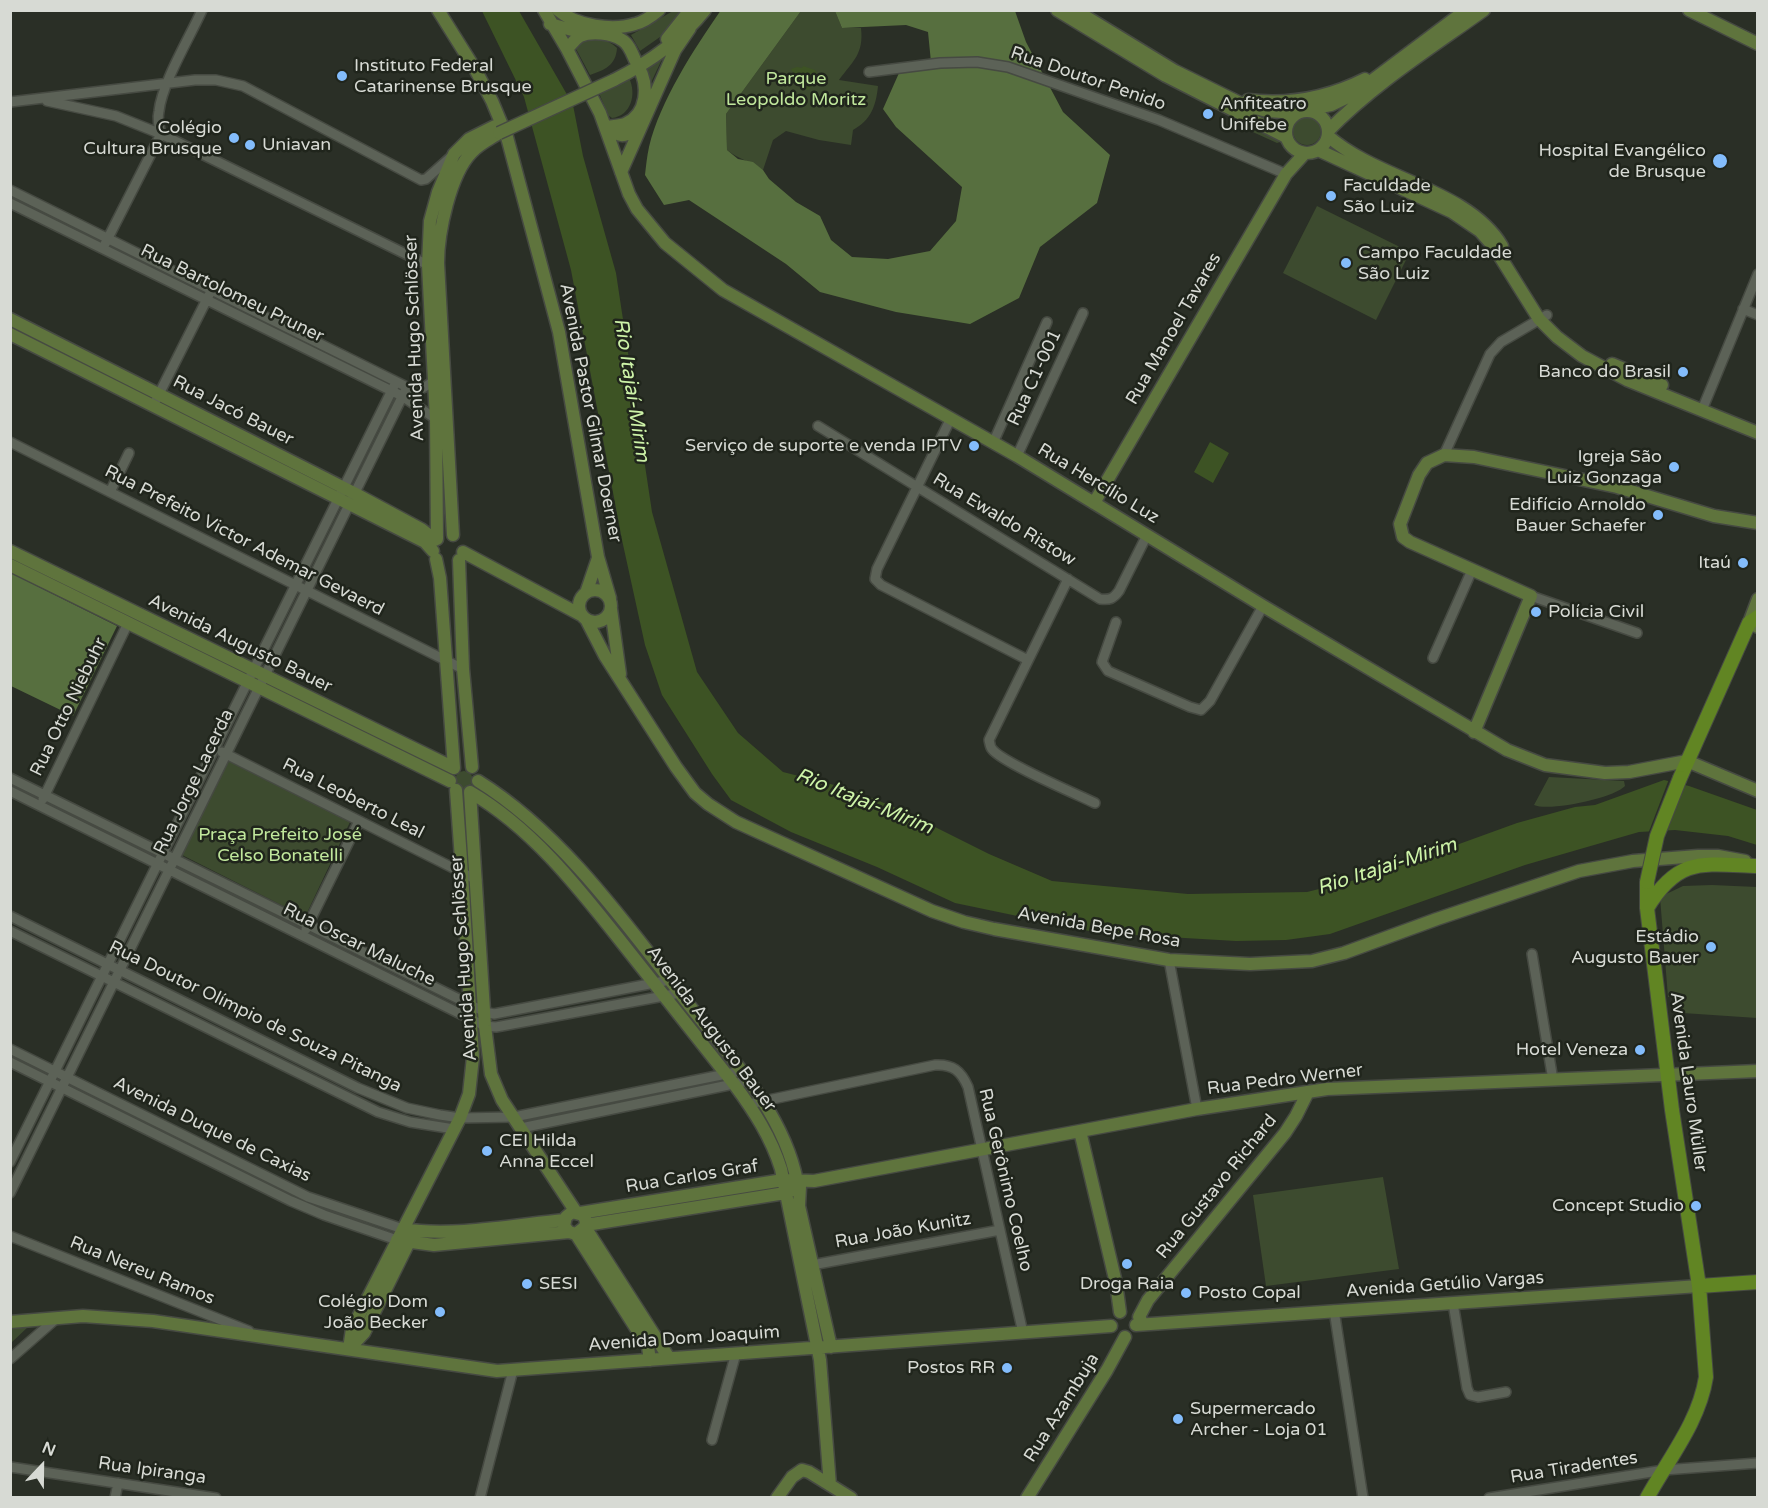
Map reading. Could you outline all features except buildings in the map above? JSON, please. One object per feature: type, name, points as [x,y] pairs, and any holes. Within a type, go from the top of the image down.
[{"type":"main road","name":"Avenida Pastor Gilmar Doerner","points":[[438,10],[483,84],[507,137],[559,332],[598,556],[611,604]]},
{"type":"main road","name":"Rua Hercílio Luz","points":[[543,10],[567,49],[606,127],[621,172],[637,208],[656,234],[723,290],[1017,456],[1263,606],[1507,750],[1534,762],[1592,772],[1629,772],[1687,761]]},
{"type":"main road","points":[[587,34],[550,24],[560,12],[580,23],[608,27],[632,26],[659,10]]},
{"type":"main road","points":[[637,63],[660,45],[690,10]]},
{"type":"main road","points":[[621,172],[675,50],[705,10]]},
{"type":"main road","points":[[1057,10],[1166,76],[1287,139],[1298,151],[1305,153],[1318,150],[1326,142],[1328,134],[1351,110],[1484,10]]},
{"type":"main road","points":[[1075,10],[1147,55],[1252,108],[1278,112],[1311,111],[1323,118],[1328,134],[1363,166]]},
{"type":"main road","points":[[1287,139],[1287,123],[1301,111],[1344,100],[1362,89],[1466,10]]},
{"type":"main road","points":[[1689,10],[1758,44]]},
{"type":"main road","points":[[497,130],[637,63],[690,28]]},
{"type":"main road","points":[[567,49],[579,36],[601,34],[622,40],[629,47],[637,63],[645,82],[645,93],[638,114],[624,125],[606,127]]},
{"type":"main road","points":[[1227,97],[1262,102],[1282,102],[1327,95],[1351,86],[1395,62]]},
{"type":"main road","points":[[606,127],[623,136],[639,129]]},
{"type":"main road","name":"Avenida Hugo Schlösser","points":[[454,768],[440,578],[435,547],[436,419],[428,265],[430,221],[438,192],[454,154],[470,139],[497,130]]},
{"type":"main road","name":"Avenida Hugo Schlösser","points":[[453,535],[438,263],[439,239],[448,204],[466,159],[497,130]]},
{"type":"main road","name":"Rua Manoel Tavares","points":[[1286,174],[1287,139]]},
{"type":"main road","points":[[1318,150],[1363,166],[1412,189],[1458,205],[1484,222],[1493,231],[1543,317],[1564,332],[1584,353],[1614,370],[1704,407],[1758,433]]},
{"type":"main road","name":"Rua Manoel Tavares","points":[[1094,503],[1286,174],[1305,153]]},
{"type":"main road","name":"Rua Jacó Bauer","points":[[10,319],[159,394],[243,444]]},
{"type":"main road","name":"Rua Jacó Bauer","points":[[10,334],[153,406],[243,444],[346,496],[421,529],[435,547]]},
{"type":"main road","points":[[1704,407],[1758,424]]},
{"type":"main road","points":[[1474,732],[1531,596],[1403,537],[1400,524],[1423,468],[1434,459],[1444,455],[1487,460],[1568,476],[1617,487],[1714,516],[1758,523]]},
{"type":"main road","points":[[461,556],[447,564],[435,547],[444,535],[453,535],[460,540],[461,556],[463,669],[472,767]]},
{"type":"main road","points":[[461,556],[547,597],[584,618],[600,622],[608,617],[611,604],[602,591],[591,590],[584,595],[567,599],[547,597]]},
{"type":"main road","name":"Avenida Pastor Gilmar Doerner","points":[[584,595],[598,556]]},
{"type":"main road","name":"Avenida Augusto Bauer","points":[[11,557],[128,623],[166,634]]},
{"type":"main road","name":"Avenida Augusto Bauer","points":[[11,557],[354,727],[454,768]]},
{"type":"main road","points":[[584,595],[579,606],[584,618]]},
{"type":"main road","points":[[1755,622],[1758,599]]},
{"type":"main road","name":"Avenida Bepe Rosa","points":[[611,604],[620,678]]},
{"type":"main road","name":"Avenida Bepe Rosa","points":[[584,618],[605,656],[686,783],[708,804],[736,822],[915,904],[957,920],[1093,948],[1169,960],[1281,963],[1330,957],[1528,888],[1611,864],[1698,856],[1736,859],[1758,865]]},
{"type":"main road","name":"Avenida Lauro Müller","points":[[1647,1497],[1693,1419],[1704,1391],[1706,1377],[1699,1286],[1668,1076],[1647,908],[1647,882],[1657,836],[1687,761],[1755,622]]},
{"type":"main road","name":"Avenida Augusto Bauer","points":[[354,727],[453,786]]},
{"type":"main road","points":[[1687,761],[1758,791]]},
{"type":"main road","points":[[462,764],[472,767],[477,773],[478,781],[470,792],[463,793],[453,786],[454,768],[462,764]]},
{"type":"main road","name":"Avenida Augusto Bauer","points":[[478,781],[511,804],[558,847],[670,980],[763,1100],[787,1145],[802,1183],[799,1206],[806,1266]]},
{"type":"main road","name":"Avenida Hugo Schlösser","points":[[349,1349],[364,1333],[469,1094],[473,1057],[471,1018],[462,873],[453,786]]},
{"type":"main road","name":"Avenida Hugo Schlösser","points":[[470,792],[485,1026],[491,1074],[502,1100],[577,1223]]},
{"type":"main road","name":"Avenida Augusto Bauer","points":[[470,792],[513,821],[597,911],[749,1104],[776,1153],[806,1266],[824,1347],[830,1485]]},
{"type":"main road","points":[[472,820],[484,808],[495,807]]},
{"type":"main road","points":[[548,856],[558,847]]},
{"type":"main road","points":[[1647,908],[1672,877],[1684,869],[1718,864],[1758,865]]},
{"type":"main road","points":[[597,911],[607,903]]},
{"type":"main road","name":"Rua Pedro Werner","points":[[982,1151],[1197,1109],[1308,1092],[1371,1087],[1758,1071]]},
{"type":"main road","name":"Rua Gustavo Richard","points":[[1133,1319],[1139,1317],[1148,1300],[1285,1133],[1308,1092]]},
{"type":"main road","points":[[1080,1131],[1116,1283],[1133,1319]]},
{"type":"main road","name":"Rua Carlos Graf","points":[[406,1236],[434,1245],[490,1233],[577,1223],[676,1204],[740,1187],[783,1180],[802,1183],[982,1151]]},
{"type":"main road","name":"Rua Carlos Graf","points":[[676,1204],[742,1200],[785,1193],[802,1183]]},
{"type":"main road","points":[[740,1187],[742,1200]]},
{"type":"main road","points":[[577,1223],[669,1358]]},
{"type":"main road","points":[[577,1223],[648,1347],[650,1360]]},
{"type":"main road","name":"Avenida Getúlio Vargas","points":[[1133,1319],[1453,1303],[1758,1282]]},
{"type":"main road","name":"Avenida Dom Joaquim","points":[[10,1322],[95,1316],[141,1319],[485,1370],[513,1370],[1111,1326]]},
{"type":"main road","points":[[1125,1337],[1116,1334],[1111,1326],[1113,1317],[1133,1319]]},
{"type":"main road","name":"Rua Azambuja","points":[[1027,1497],[1107,1370],[1125,1337],[1131,1334],[1133,1319]]},
{"type":"main road","points":[[777,1497],[792,1477],[802,1470],[851,1497]]},
{"type":"street","points":[[103,249],[161,134],[158,122],[159,110],[168,82],[202,10]]},
{"type":"street","name":"Rua Doutor Penido","points":[[869,72],[940,63],[977,63],[1008,67],[1159,120],[1286,174]]},
{"type":"street","points":[[10,102],[168,82],[216,80],[243,86],[421,180],[426,179],[454,154]]},
{"type":"street","points":[[39,99],[116,116],[161,134],[428,265]]},
{"type":"street","points":[[12,204],[15,192]]},
{"type":"street","name":"Rua Bartolomeu Pruner","points":[[15,192],[407,387]]},
{"type":"street","name":"Rua Bartolomeu Pruner","points":[[12,204],[402,396],[436,419]]},
{"type":"street","points":[[1704,407],[1758,274]]},
{"type":"street","points":[[153,406],[211,290]]},
{"type":"street","points":[[1743,309],[1758,315]]},
{"type":"street","name":"Rua C1-001","points":[[1017,456],[1083,313]]},
{"type":"street","points":[[1444,455],[1490,354],[1501,342],[1543,317]]},
{"type":"street","points":[[993,443],[1047,322]]},
{"type":"street","points":[[315,354],[320,344]]},
{"type":"street","points":[[407,387],[424,388],[434,380]]},
{"type":"street","name":"Rua Jorge Lacerda","points":[[10,1162],[215,748],[307,591],[396,382]]},
{"type":"street","name":"Rua Jorge Lacerda","points":[[10,1193],[226,754],[296,585],[407,387]]},
{"type":"street","points":[[951,418],[877,569],[875,579],[1028,660]]},
{"type":"street","name":"Rua Ewaldo Ristow","points":[[818,426],[1100,598],[1108,600],[1113,598],[1147,535]]},
{"type":"street","name":"Rua Prefeito Victor Ademar Gevaerd","points":[[10,442],[463,669]]},
{"type":"street","points":[[110,492],[129,453]]},
{"type":"street","points":[[1433,658],[1472,570]]},
{"type":"street","points":[[1068,579],[989,740],[990,748],[1028,771],[1095,803]]},
{"type":"street","points":[[1531,596],[1636,633]]},
{"type":"street","points":[[1116,622],[1102,662],[1104,667],[1108,671],[1201,710],[1210,701],[1263,606]]},
{"type":"street","name":"Rua Otto Niebuhr","points":[[40,805],[128,623]]},
{"type":"street","name":"Rua Leoberto Leal","points":[[215,748],[477,880]]},
{"type":"street","name":"Rua Oscar Maluche","points":[[10,778],[484,1012]]},
{"type":"street","name":"Rua Oscar Maluche","points":[[10,791],[485,1026]]},
{"type":"street","points":[[303,936],[359,821]]},
{"type":"street","points":[[106,838],[111,828]]},
{"type":"street","points":[[198,884],[204,873]]},
{"type":"street","name":"Rua Doutor Olímpio de Souza Pitanga","points":[[10,916],[358,1088],[407,1108],[457,1124]]},
{"type":"street","points":[[23,937],[29,925]]},
{"type":"street","name":"Rua Doutor Olímpio de Souza Pitanga","points":[[10,931],[352,1100],[387,1116],[425,1125],[517,1122],[590,1113],[646,1102],[730,1079]]},
{"type":"street","points":[[1532,954],[1552,1080]]},
{"type":"street","points":[[366,967],[371,956]]},
{"type":"street","points":[[1169,960],[1197,1109]]},
{"type":"street","points":[[484,1012],[494,1014],[670,980]]},
{"type":"street","points":[[485,1026],[496,1027],[680,993]]},
{"type":"street","points":[[569,999],[571,1013]]},
{"type":"street","points":[[201,1025],[207,1013]]},
{"type":"street","name":"Avenida Duque de Caxias","points":[[10,1049],[309,1197],[406,1236]]},
{"type":"street","points":[[280,1064],[286,1052]]},
{"type":"street","name":"Avenida Duque de Caxias","points":[[10,1062],[304,1207],[406,1236]]},
{"type":"street","name":"Rua Gerônimo Coelho","points":[[749,1104],[935,1065],[946,1064],[959,1071],[968,1087],[1023,1333]]},
{"type":"street","name":"Rua Doutor Olímpio de Souza Pitanga","points":[[517,1122],[587,1102],[745,1076]]},
{"type":"street","points":[[352,1100],[358,1088]]},
{"type":"street","points":[[644,1091],[646,1102]]},
{"type":"street","points":[[587,1102],[590,1113]]},
{"type":"street","points":[[127,1120],[132,1109]]},
{"type":"street","points":[[17,1148],[29,1155]]},
{"type":"street","points":[[222,1167],[227,1156]]},
{"type":"street","points":[[304,1207],[309,1197]]},
{"type":"street","name":"Rua João Kunitz","points":[[806,1266],[1000,1230]]},
{"type":"street","name":"Rua Nereu Ramos","points":[[10,1236],[262,1336]]},
{"type":"street","points":[[1453,1303],[1470,1395],[1478,1397],[1506,1392]]},
{"type":"street","points":[[1334,1310],[1363,1497]]},
{"type":"street","points":[[10,1359],[58,1317]]},
{"type":"street","points":[[712,1440],[736,1353]]},
{"type":"street","points":[[480,1497],[513,1370]]},
{"type":"street","name":"Rua Tiradentes","points":[[1490,1497],[1664,1470],[1758,1463]]},
{"type":"street","name":"Rua Ipiranga","points":[[10,1467],[216,1497]]},
{"type":"street","points":[[116,1497],[118,1483]]},
{"type":"green space","points":[[673,11],[686,11],[660,37],[640,51],[631,35]]},
{"type":"green space","name":"Parque Leopoldo Moritz","points":[[801,11],[835,11],[842,28],[861,28],[859,51],[839,80],[878,86],[876,100],[872,112],[853,130],[851,145],[819,140],[786,131],[773,140],[763,170],[727,150],[726,114]]},
{"type":"green space","points":[[585,38],[602,40],[617,48],[609,66],[590,75],[575,47]]},
{"type":"green space","points":[[663,57],[648,89],[645,69]]},
{"type":"green space","points":[[629,78],[632,91],[631,103],[624,113],[612,118],[608,115],[599,93]]},
{"type":"green space","points":[[1307,117],[1317,121],[1321,131],[1317,141],[1307,145],[1297,141],[1293,131],[1297,121]]},
{"type":"green space","points":[[1246,121],[1275,136],[1280,142],[1277,143],[1244,128]]},
{"type":"green space","name":"Campo Faculdade São Luiz","points":[[1317,206],[1410,252],[1376,320],[1283,273]]},
{"type":"green space","name":"Praça Prefeito José Celso Bonatelli","points":[[229,761],[350,822],[305,917],[182,855]]},
{"type":"green space","points":[[464,771],[470,774],[473,780],[470,786],[464,789],[458,786],[455,780],[458,774]]},
{"type":"green space","points":[[1549,777],[1624,781],[1625,786],[1619,791],[1581,803],[1553,807],[1534,805]]},
{"type":"green space","name":"Estádio Augusto Bauer","points":[[1683,886],[1757,887],[1757,1018],[1683,1013],[1681,997],[1668,997],[1660,897]]},
{"type":"green space","points":[[1383,1177],[1399,1269],[1266,1286],[1253,1195]]},
{"type":"green space","points":[[11,1326],[29,1326],[11,1343]]},
{"type":"shaded area","points":[[721,10],[801,11],[726,114],[727,150],[738,159],[753,162],[796,202],[820,216],[831,240],[852,257],[888,259],[930,251],[956,221],[962,187],[896,127],[883,109],[899,73],[931,62],[928,32],[906,25],[842,28],[835,11],[1015,11],[1026,42],[1063,112],[1110,155],[1097,203],[1040,247],[1019,298],[970,324],[896,312],[820,292],[786,264],[689,200],[664,205],[645,175],[654,130],[669,94],[689,58]]},
{"type":"shaded area","points":[[11,573],[117,626],[73,716],[11,686]]},
{"type":"water","name":"Rio Itajaí-Mirim","points":[[482,11],[519,11],[573,105],[583,156],[616,273],[652,512],[697,672],[738,733],[783,772],[850,789],[901,810],[989,854],[1052,881],[1188,894],[1307,892],[1371,876],[1517,823],[1575,807],[1595,805],[1664,780],[1689,786],[1757,810],[1757,845],[1728,836],[1675,830],[1639,832],[1525,865],[1330,934],[1286,940],[1236,941],[1099,933],[955,903],[877,867],[791,832],[731,800],[662,695],[645,645],[622,540],[571,270],[524,97]]},
{"type":"water","points":[[803,66],[815,70],[819,77],[808,90],[802,87],[791,69]]},
{"type":"water","points":[[1210,442],[1229,453],[1213,483],[1194,472]]},
{"type":"pier","points":[[1669,779],[1686,782],[1666,833],[1648,834]]},
{"type":"place","name":"Instituto Federal Catarinense Brusque","points":[[342,76]]},
{"type":"place","name":"Anfiteatro Unifebe","points":[[1208,114]]},
{"type":"place","name":"Colégio Cultura Brusque","points":[[234,138]]},
{"type":"place","name":"Uniavan","points":[[250,145]]},
{"type":"place","name":"Hospital Evangélico de Brusque","points":[[1720,161]]},
{"type":"place","name":"Faculdade São Luiz","points":[[1331,196]]},
{"type":"place","name":"Campo Faculdade São Luiz","points":[[1346,263]]},
{"type":"place","name":"Banco do Brasil","points":[[1683,372]]},
{"type":"place","name":"Serviço de suporte e venda IPTV","points":[[974,446]]},
{"type":"place","name":"Igreja São Luiz Gonzaga","points":[[1674,467]]},
{"type":"place","name":"Edifício Arnoldo Bauer Schaefer","points":[[1658,515]]},
{"type":"place","name":"Itaú","points":[[1743,563]]},
{"type":"place","name":"Polícia Civil","points":[[1536,612]]},
{"type":"place","name":"Estádio Augusto Bauer","points":[[1711,947]]},
{"type":"place","name":"Hotel Veneza","points":[[1640,1050]]},
{"type":"place","name":"CEI Hilda Anna Eccel","points":[[487,1151]]},
{"type":"place","name":"Concept Studio","points":[[1696,1206]]},
{"type":"place","name":"Droga Raia","points":[[1127,1264]]},
{"type":"place","name":"SESI","points":[[527,1284]]},
{"type":"place","name":"Posto Copal","points":[[1186,1293]]},
{"type":"place","name":"Colégio Dom João Becker","points":[[440,1312]]},
{"type":"place","name":"Postos RR","points":[[1007,1368]]},
{"type":"place","name":"Supermercado Archer - Loja 01","points":[[1178,1419]]}]
